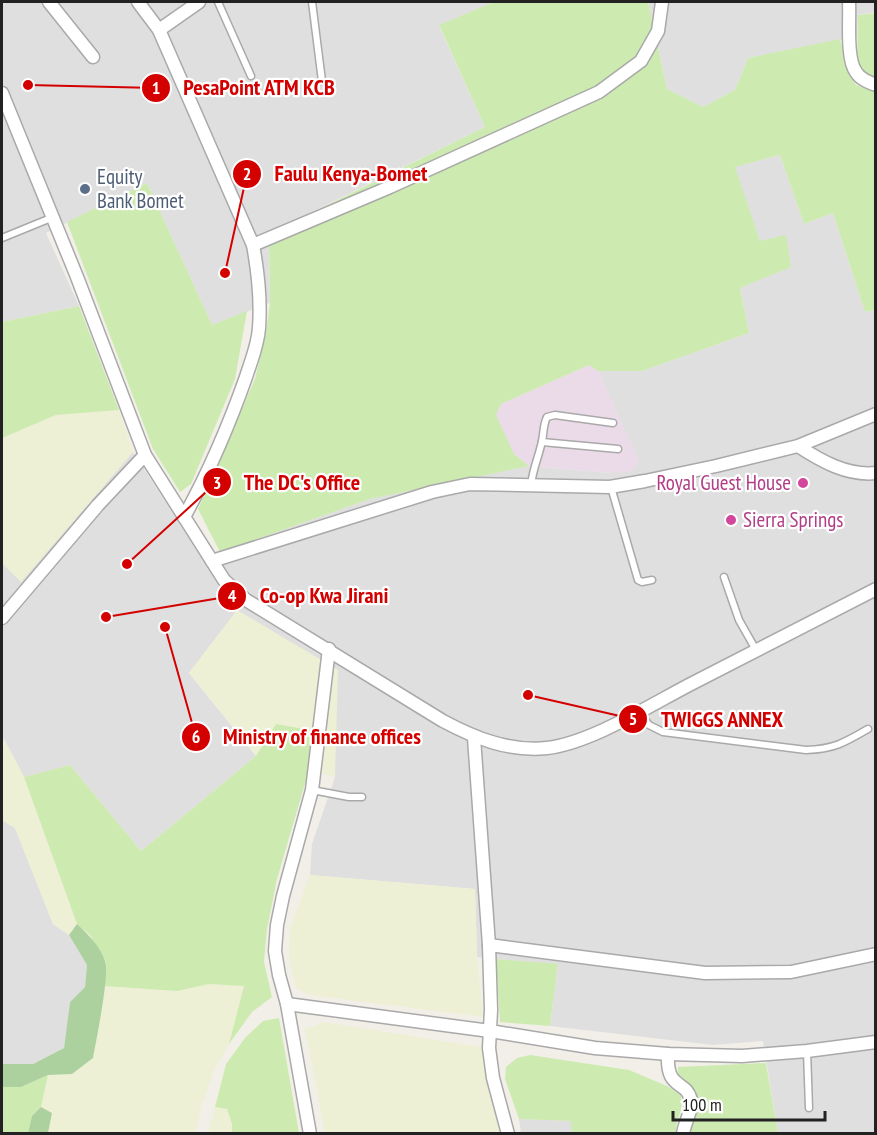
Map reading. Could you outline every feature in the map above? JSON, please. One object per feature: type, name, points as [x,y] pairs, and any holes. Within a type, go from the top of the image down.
[{"type":"street","points":[[49,2],[93,57]]},
{"type":"street","points":[[138,2],[159,30],[253,245],[259,307],[256,347],[237,402],[217,452],[184,517]]},
{"type":"street","points":[[159,30],[199,2]]},
{"type":"street","points":[[253,245],[390,187],[599,92],[640,61],[658,31],[662,2]]},
{"type":"street","points":[[849,2],[852,61],[855,71],[861,78],[876,85]]},
{"type":"street","points":[[2,93],[51,218],[77,277],[145,455],[224,580],[246,600],[329,649],[416,705],[474,738],[523,748],[546,748],[589,736],[876,589]]},
{"type":"street","points":[[212,561],[432,492],[470,484],[610,487],[716,466],[798,446],[876,414]]},
{"type":"street","points":[[798,446],[825,463],[838,468],[855,473],[876,473]]},
{"type":"street","points":[[2,618],[98,505],[145,455]]},
{"type":"street","points":[[310,1134],[287,1004],[275,951],[283,896],[312,790],[329,649]]},
{"type":"street","points":[[474,738],[489,945],[489,1048],[493,1078],[508,1134]]},
{"type":"street","points":[[489,945],[705,973],[791,972],[876,954]]},
{"type":"street","points":[[287,1004],[490,1031],[595,1048],[668,1054],[742,1056],[876,1042]]},
{"type":"street","points":[[668,1054],[670,1077],[691,1098],[683,1134]]},
{"type":"lane","points":[[218,2],[251,76]]},
{"type":"lane","points":[[312,2],[322,81]]},
{"type":"lane","points":[[2,238],[51,218]]},
{"type":"lane","points":[[531,484],[533,467],[542,442],[544,423],[548,417],[555,415],[613,423]]},
{"type":"lane","points":[[542,442],[618,449]]},
{"type":"lane","points":[[610,487],[638,580],[642,582],[652,580]]},
{"type":"lane","points":[[724,577],[739,620],[756,650]]},
{"type":"lane","points":[[639,712],[649,725],[663,732],[806,750],[827,750],[867,729]]},
{"type":"lane","points":[[312,790],[349,797],[362,797]]},
{"type":"lane","points":[[807,1051],[809,1108]]},
{"type":"shaded area","points":[[2,2],[494,2],[439,26],[485,127],[269,233],[270,303],[212,325],[147,183],[46,233],[79,306],[2,322]]},
{"type":"shaded area","points":[[648,2],[875,2],[876,12],[858,15],[857,37],[748,58],[735,90],[703,107],[667,89]]},
{"type":"shaded area","points":[[780,155],[804,224],[833,213],[865,312],[876,310],[875,1133],[778,1133],[763,1041],[713,1045],[550,1026],[558,965],[477,957],[475,889],[310,875],[312,844],[335,777],[237,611],[189,673],[256,756],[141,851],[70,765],[24,777],[4,739],[2,742],[2,563],[21,581],[133,452],[202,558],[370,499],[494,471],[529,466],[611,473],[638,460],[598,371],[642,371],[749,333],[740,288],[760,241],[734,167]]},
{"type":"shaded area","points":[[589,365],[598,371],[639,461],[632,471],[611,473],[529,466],[514,454],[495,415],[501,404]]},
{"type":"shaded area","points":[[2,820],[15,828],[53,924],[69,935],[87,965],[85,987],[70,1002],[64,1048],[33,1064],[2,1064]]},
{"type":"shaded area","points":[[519,1119],[572,1121],[572,1133],[521,1133]]},
{"type":"green space","points":[[494,2],[648,2],[667,89],[703,107],[735,90],[748,58],[840,39],[850,75],[856,85],[875,92],[875,310],[865,312],[833,213],[804,224],[780,155],[735,167],[760,241],[786,235],[791,267],[740,288],[749,333],[642,371],[598,371],[589,365],[501,404],[496,415],[514,454],[529,466],[370,499],[220,552],[198,509],[255,379],[270,303],[269,234],[485,127],[439,25]]},
{"type":"green space","points":[[875,13],[875,79],[868,76],[857,65],[858,15]]},
{"type":"green space","points":[[147,183],[212,325],[247,311],[235,379],[191,484],[180,492],[153,449],[67,222]]},
{"type":"green space","points":[[79,306],[119,410],[56,415],[2,438],[2,322]]},
{"type":"green space","points":[[119,410],[133,452],[21,582],[2,563],[2,438],[56,415]]},
{"type":"green space","points":[[237,610],[338,670],[335,777],[309,770],[310,730],[276,724],[256,756],[189,673]]},
{"type":"green space","points":[[276,724],[310,730],[309,770],[277,879],[267,929],[264,962],[272,997],[252,1012],[229,1044],[244,986],[209,984],[177,991],[104,986],[106,962],[90,935],[77,924],[24,777],[70,765],[141,851],[256,756]]},
{"type":"green space","points":[[4,739],[24,777],[77,924],[69,935],[53,924],[15,828],[2,820],[2,742]]},
{"type":"green space","points":[[310,875],[475,889],[477,957],[483,1017],[309,995],[296,988],[289,959],[290,928]]},
{"type":"green space","points":[[77,924],[97,945],[106,968],[93,1058],[72,1074],[48,1075],[21,1087],[2,1087],[2,1064],[33,1064],[64,1048],[70,1002],[85,987],[87,965],[69,935]]},
{"type":"green space","points":[[496,959],[558,964],[550,1026],[500,1022]]},
{"type":"green space","points":[[209,984],[245,986],[229,1044],[215,1069],[201,1107],[196,1133],[48,1133],[52,1113],[41,1107],[48,1075],[72,1074],[101,1017],[104,986],[177,991]]},
{"type":"green space","points":[[279,1018],[299,1133],[232,1133],[232,1124],[227,1109],[215,1107],[226,1064],[245,1038],[263,1021]]},
{"type":"green space","points":[[324,1022],[481,1047],[501,1133],[325,1133],[305,1029]]},
{"type":"green space","points":[[530,1055],[629,1070],[667,1086],[681,1095],[676,1133],[572,1133],[571,1121],[519,1119],[505,1079],[506,1067],[517,1058]]},
{"type":"green space","points":[[766,1063],[778,1133],[688,1133],[696,1103],[692,1092],[678,1080],[678,1067]]},
{"type":"green space","points":[[48,1075],[41,1107],[32,1116],[28,1133],[2,1133],[2,1087],[21,1087]]},
{"type":"green space","points":[[41,1107],[52,1113],[48,1133],[28,1133],[32,1116]]},
{"type":"green space","points":[[215,1107],[227,1109],[232,1124],[232,1133],[208,1134]]},
{"type":"place","name":"PesaPoint ATM KCB","points":[[28,85]]},
{"type":"place","name":"Equity Bank Bomet","points":[[85,189]]},
{"type":"place","name":"Faulu Kenya-Bomet","points":[[225,273]]},
{"type":"place","name":"Royal Guest House","points":[[803,483]]},
{"type":"place","name":"Sierra Springs","points":[[731,520]]},
{"type":"place","name":"The DC's Office","points":[[127,564]]},
{"type":"place","name":"Co-op Kwa Jirani","points":[[106,617]]},
{"type":"place","name":"Ministry of finance offices","points":[[165,627]]},
{"type":"place","name":"TWIGGS ANNEX","points":[[528,695]]}]
